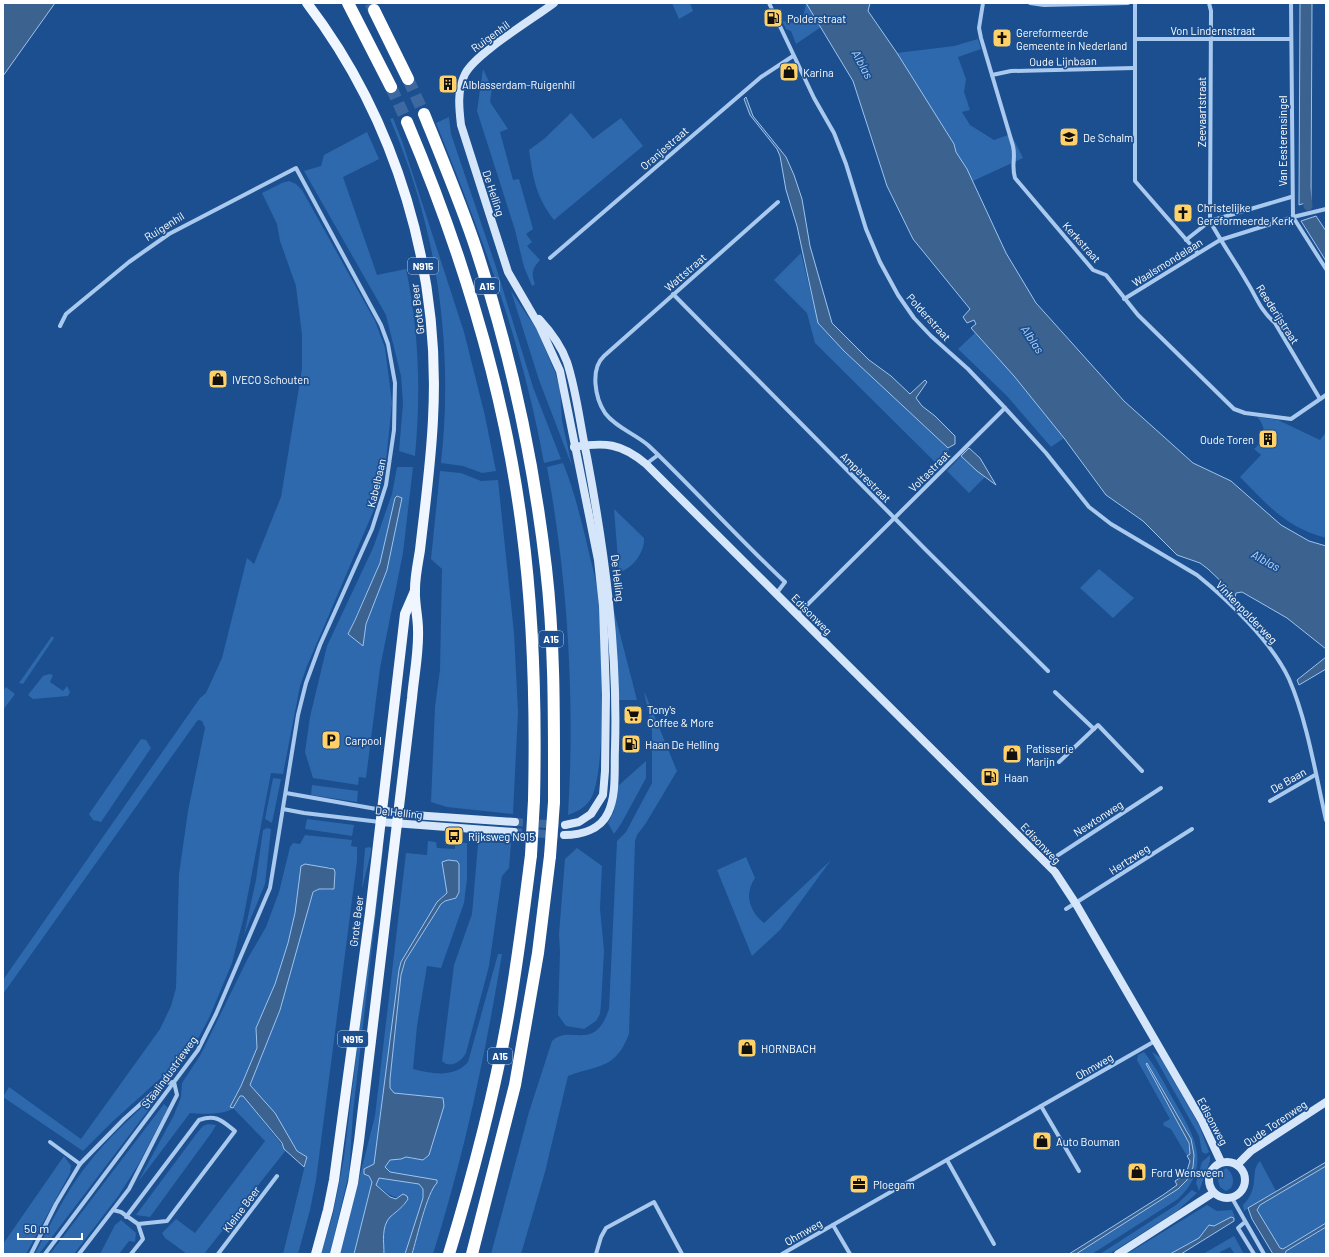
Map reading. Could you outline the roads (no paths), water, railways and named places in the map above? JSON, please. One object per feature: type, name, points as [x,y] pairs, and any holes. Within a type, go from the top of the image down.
[{"type":"highway","points":[[348,3],[391,87]]},
{"type":"highway","points":[[374,10],[408,79]]},
{"type":"highway","name":"A15","points":[[424,114],[461,206],[489,293],[517,399],[533,476],[546,570],[554,719],[554,802],[550,856],[538,953],[515,1085],[472,1254]]},
{"type":"highway","name":"A15","points":[[407,122],[429,174],[463,269],[491,367],[512,467],[522,528],[532,639],[535,701],[534,800],[531,855],[522,930],[507,1024],[487,1114],[449,1254]]},
{"type":"main road","name":"Grote Beer","points":[[307,3],[331,36],[349,66],[382,132],[403,190],[421,254],[431,320],[434,387],[431,454],[415,591],[418,640],[399,814],[353,1183],[335,1254]]},
{"type":"main road","name":"Grote Beer","points":[[316,1254],[328,1210],[334,1180],[382,810],[405,614],[415,591]]},
{"type":"street","name":"Ruigenhil","points":[[463,79],[475,61],[554,3]]},
{"type":"street","name":"Polderstraat","points":[[769,3],[793,56],[834,133],[846,164],[866,229],[880,262],[898,295],[931,336],[968,369],[1046,453],[1089,507],[1111,524],[1182,566]]},
{"type":"street","name":"Kerkstraat","points":[[983,3],[979,28],[1014,146],[1015,156],[1012,167],[1015,178],[1093,270],[1106,275],[1124,299],[1163,341],[1234,409],[1245,414],[1291,419],[1326,395]]},
{"type":"street","points":[[1030,3],[1044,5],[1128,3]]},
{"type":"street","points":[[1135,3],[1135,181],[1198,252]]},
{"type":"street","name":"Zeevaartstraat","points":[[1209,3],[1211,11],[1210,221]]},
{"type":"street","name":"Van Eesterensingel","points":[[1291,3],[1293,217],[1326,270]]},
{"type":"street","name":"Von Lindernstraat","points":[[1135,39],[1291,39]]},
{"type":"street","name":"Oranjestraat","points":[[550,258],[761,77],[793,56]]},
{"type":"street","name":"Oude Lijnbaan","points":[[992,75],[1011,71],[1134,68]]},
{"type":"street","name":"De Helling","points":[[463,79],[459,94],[461,125],[508,272],[545,337],[560,372],[598,560],[605,648],[605,771],[602,795],[591,814],[579,822],[565,825]]},
{"type":"street","name":"Ruigenhil","points":[[60,326],[66,314],[129,262],[169,234],[296,168]]},
{"type":"street","name":"Kabelbaan","points":[[283,809],[298,715],[306,683],[320,645],[361,558],[380,508],[391,459],[395,404],[393,365],[381,325],[296,168]]},
{"type":"street","name":"Waalsmondelaan","points":[[1186,240],[1210,221],[1292,197]]},
{"type":"street","name":"Wattstraat","points":[[604,356],[778,202]]},
{"type":"street","name":"Waalsmondelaan","points":[[1124,299],[1198,252],[1220,240],[1293,217],[1326,209]]},
{"type":"street","name":"Waalsmondelaan","points":[[1210,221],[1220,240]]},
{"type":"street","name":"Reederijstraat","points":[[1220,240],[1248,283],[1252,293],[1266,316],[1274,323],[1289,346],[1297,363],[1320,399]]},
{"type":"street","name":"Ampèrestraat","points":[[673,294],[894,518],[1048,671]]},
{"type":"street","name":"De Helling","points":[[530,309],[559,344],[574,384],[584,446],[598,514],[611,614],[616,712],[613,791],[607,815],[601,822],[583,833],[564,835]]},
{"type":"street","name":"Edisonweg","points":[[604,356],[598,364],[596,374],[599,397],[604,411],[614,421],[647,444],[785,582],[776,594]]},
{"type":"street","name":"Voltastraat","points":[[797,615],[1005,408]]},
{"type":"street","name":"Edisonweg","points":[[574,447],[613,445],[633,453],[646,464],[1046,862],[1064,884],[1076,904],[1211,1138],[1221,1162]]},
{"type":"street","points":[[646,464],[658,455]]},
{"type":"street","name":"Vinkenpolderweg","points":[[1182,566],[1209,585],[1252,627],[1274,653],[1288,678],[1297,700],[1313,776],[1326,820]]},
{"type":"street","points":[[1055,692],[1094,729]]},
{"type":"street","points":[[1059,762],[1098,725],[1142,771]]},
{"type":"street","name":"De Baan","points":[[1270,801],[1313,776]]},
{"type":"street","name":"Newtonweg","points":[[1046,862],[1161,788]]},
{"type":"street","name":"De Helling","points":[[286,793],[399,814],[515,822]]},
{"type":"street","name":"De Helling","points":[[283,809],[304,813],[397,824],[514,832]]},
{"type":"street","name":"Staalindustrieweg","points":[[45,1254],[205,1039],[270,888],[283,809]]},
{"type":"street","name":"Hertzweg","points":[[1066,910],[1192,829]]},
{"type":"street","name":"Ohmweg","points":[[782,1254],[1155,1041]]},
{"type":"street","points":[[31,1254],[56,1204],[80,1164],[124,1119],[164,1083],[174,1082],[177,1095],[141,1168],[129,1189],[79,1254]]},
{"type":"street","name":"Oude Torenweg","points":[[1238,1165],[1256,1147],[1326,1102]]},
{"type":"street","points":[[1041,1106],[1079,1170]]},
{"type":"street","points":[[113,1210],[121,1212],[126,1217],[138,1224],[167,1221],[235,1131],[219,1119],[208,1117],[200,1120],[126,1217]]},
{"type":"street","points":[[50,1142],[80,1164]]},
{"type":"street","points":[[947,1160],[994,1244]]},
{"type":"street","points":[[1221,1162],[1231,1162],[1238,1165],[1244,1174],[1245,1181],[1241,1191],[1232,1198],[1222,1198],[1213,1193],[1209,1185],[1209,1175],[1213,1167],[1221,1162]]},
{"type":"street","name":"Kleine Beer","points":[[218,1254],[278,1176]]},
{"type":"street","points":[[1118,1254],[1213,1193]]},
{"type":"street","points":[[1232,1198],[1264,1254]]},
{"type":"street","points":[[596,1254],[601,1237],[606,1228],[654,1202],[682,1254]]},
{"type":"street","points":[[1245,1222],[1238,1228],[1254,1254]]},
{"type":"street","points":[[131,1254],[142,1239],[138,1224]]},
{"type":"street","name":"Ohmweg","points":[[833,1225],[850,1254]]},
{"type":"water","points":[[3,3],[55,3],[3,76]]},
{"type":"water","name":"Alblas","points":[[806,3],[870,3],[868,11],[897,53],[954,144],[956,152],[967,169],[1006,253],[1036,303],[1124,401],[1193,463],[1231,481],[1281,525],[1309,541],[1326,546],[1326,649],[1287,618],[1242,592],[1236,593],[1235,598],[1268,631],[1266,633],[1228,595],[1227,587],[1208,569],[1200,563],[1177,555],[1143,521],[1106,495],[1064,438],[1014,376],[971,328],[976,324],[974,320],[967,323],[963,317],[970,309],[913,239],[887,186],[853,81]]},
{"type":"water","points":[[1300,3],[1312,3],[1311,201],[1299,205]]},
{"type":"water","points":[[746,97],[753,116],[786,157],[794,175],[802,199],[810,246],[832,323],[869,360],[891,376],[910,394],[925,380],[927,382],[916,398],[922,406],[935,416],[955,436],[955,444],[948,448],[844,351],[818,323],[797,226],[786,190],[780,156],[777,149],[750,115],[744,99]]},
{"type":"water","points":[[1316,216],[1326,231],[1326,261],[1301,221]]},
{"type":"water","points":[[969,448],[980,458],[996,485],[977,471],[961,456]]},
{"type":"water","points":[[397,496],[402,498],[387,570],[366,624],[363,646],[348,634],[380,563],[395,498]]},
{"type":"water","points":[[1326,657],[1326,669],[1299,685],[1297,680]]},
{"type":"water","points":[[448,860],[457,861],[459,864],[459,892],[456,898],[445,901],[441,904],[405,961],[401,975],[390,1079],[390,1088],[394,1093],[443,1098],[444,1106],[429,1155],[423,1160],[406,1157],[390,1160],[385,1167],[390,1172],[437,1180],[437,1183],[433,1188],[426,1205],[412,1254],[405,1254],[423,1198],[423,1189],[419,1184],[379,1178],[376,1185],[390,1197],[396,1199],[403,1194],[407,1196],[408,1199],[402,1207],[390,1217],[385,1225],[384,1254],[354,1254],[372,1182],[369,1176],[364,1174],[364,1169],[374,1164],[399,970],[401,962],[437,902],[447,893],[442,862]]},
{"type":"water","points":[[305,864],[334,869],[334,889],[319,889],[313,892],[280,1010],[250,1085],[275,1113],[297,1151],[307,1157],[304,1167],[284,1149],[282,1143],[243,1096],[240,1096],[233,1108],[230,1107],[241,1086],[257,1048],[256,1028],[275,984],[288,943],[295,913],[301,866]]},
{"type":"water","points":[[1147,1063],[1191,1139],[1194,1155],[1193,1167],[1187,1180],[1178,1189],[1076,1254],[1069,1254],[1163,1195],[1177,1185],[1175,1181],[1186,1174],[1190,1161],[1187,1156],[1190,1154],[1189,1143],[1146,1064]]},
{"type":"water","points":[[1326,1162],[1326,1166],[1260,1205],[1257,1210],[1280,1248],[1283,1249],[1326,1223],[1326,1227],[1286,1251],[1285,1254],[1273,1254],[1252,1219],[1248,1208]]},
{"type":"water","points":[[1231,1217],[1234,1218],[1234,1221],[1181,1254],[1170,1254],[1199,1238],[1209,1225],[1214,1226]]},
{"type":"waterway","points":[[1306,190],[1308,206]]},
{"type":"tunnel","points":[[370,3],[374,10]]},
{"type":"tunnel","points":[[408,79],[424,114]]},
{"type":"tunnel","points":[[391,87],[407,122]]},
{"type":"tunnel","points":[[515,822],[565,825]]},
{"type":"tunnel","points":[[514,832],[564,835]]},
{"type":"place","name":"Polderstraat","points":[[773,18]]},
{"type":"place","name":"Gereformeerde Gemeente in Nederland","points":[[1002,38]]},
{"type":"place","name":"Karina","points":[[789,72]]},
{"type":"place","name":"Alblasserdam-Ruigenhil","points":[[448,84]]},
{"type":"place","name":"De Schalm","points":[[1069,137]]},
{"type":"place","name":"Christelijke Gereformeerde Kerk","points":[[1183,213]]},
{"type":"place","name":"IVECO Schouten","points":[[218,379]]},
{"type":"place","name":"Oude Toren","points":[[1268,439]]},
{"type":"place","name":"Tony's Coffee & More","points":[[633,715]]},
{"type":"place","name":"Carpool","points":[[331,740]]},
{"type":"place","name":"Haan De Helling","points":[[631,744]]},
{"type":"place","name":"Patisserie Marijn","points":[[1012,754]]},
{"type":"place","name":"Haan","points":[[990,777]]},
{"type":"place","name":"Rijksweg N915","points":[[454,836]]},
{"type":"place","name":"HORNBACH","points":[[747,1048]]},
{"type":"place","name":"Auto Bouman","points":[[1042,1141]]},
{"type":"place","name":"Ford Wensveen","points":[[1137,1172]]},
{"type":"place","name":"Ploegam","points":[[859,1184]]}]
